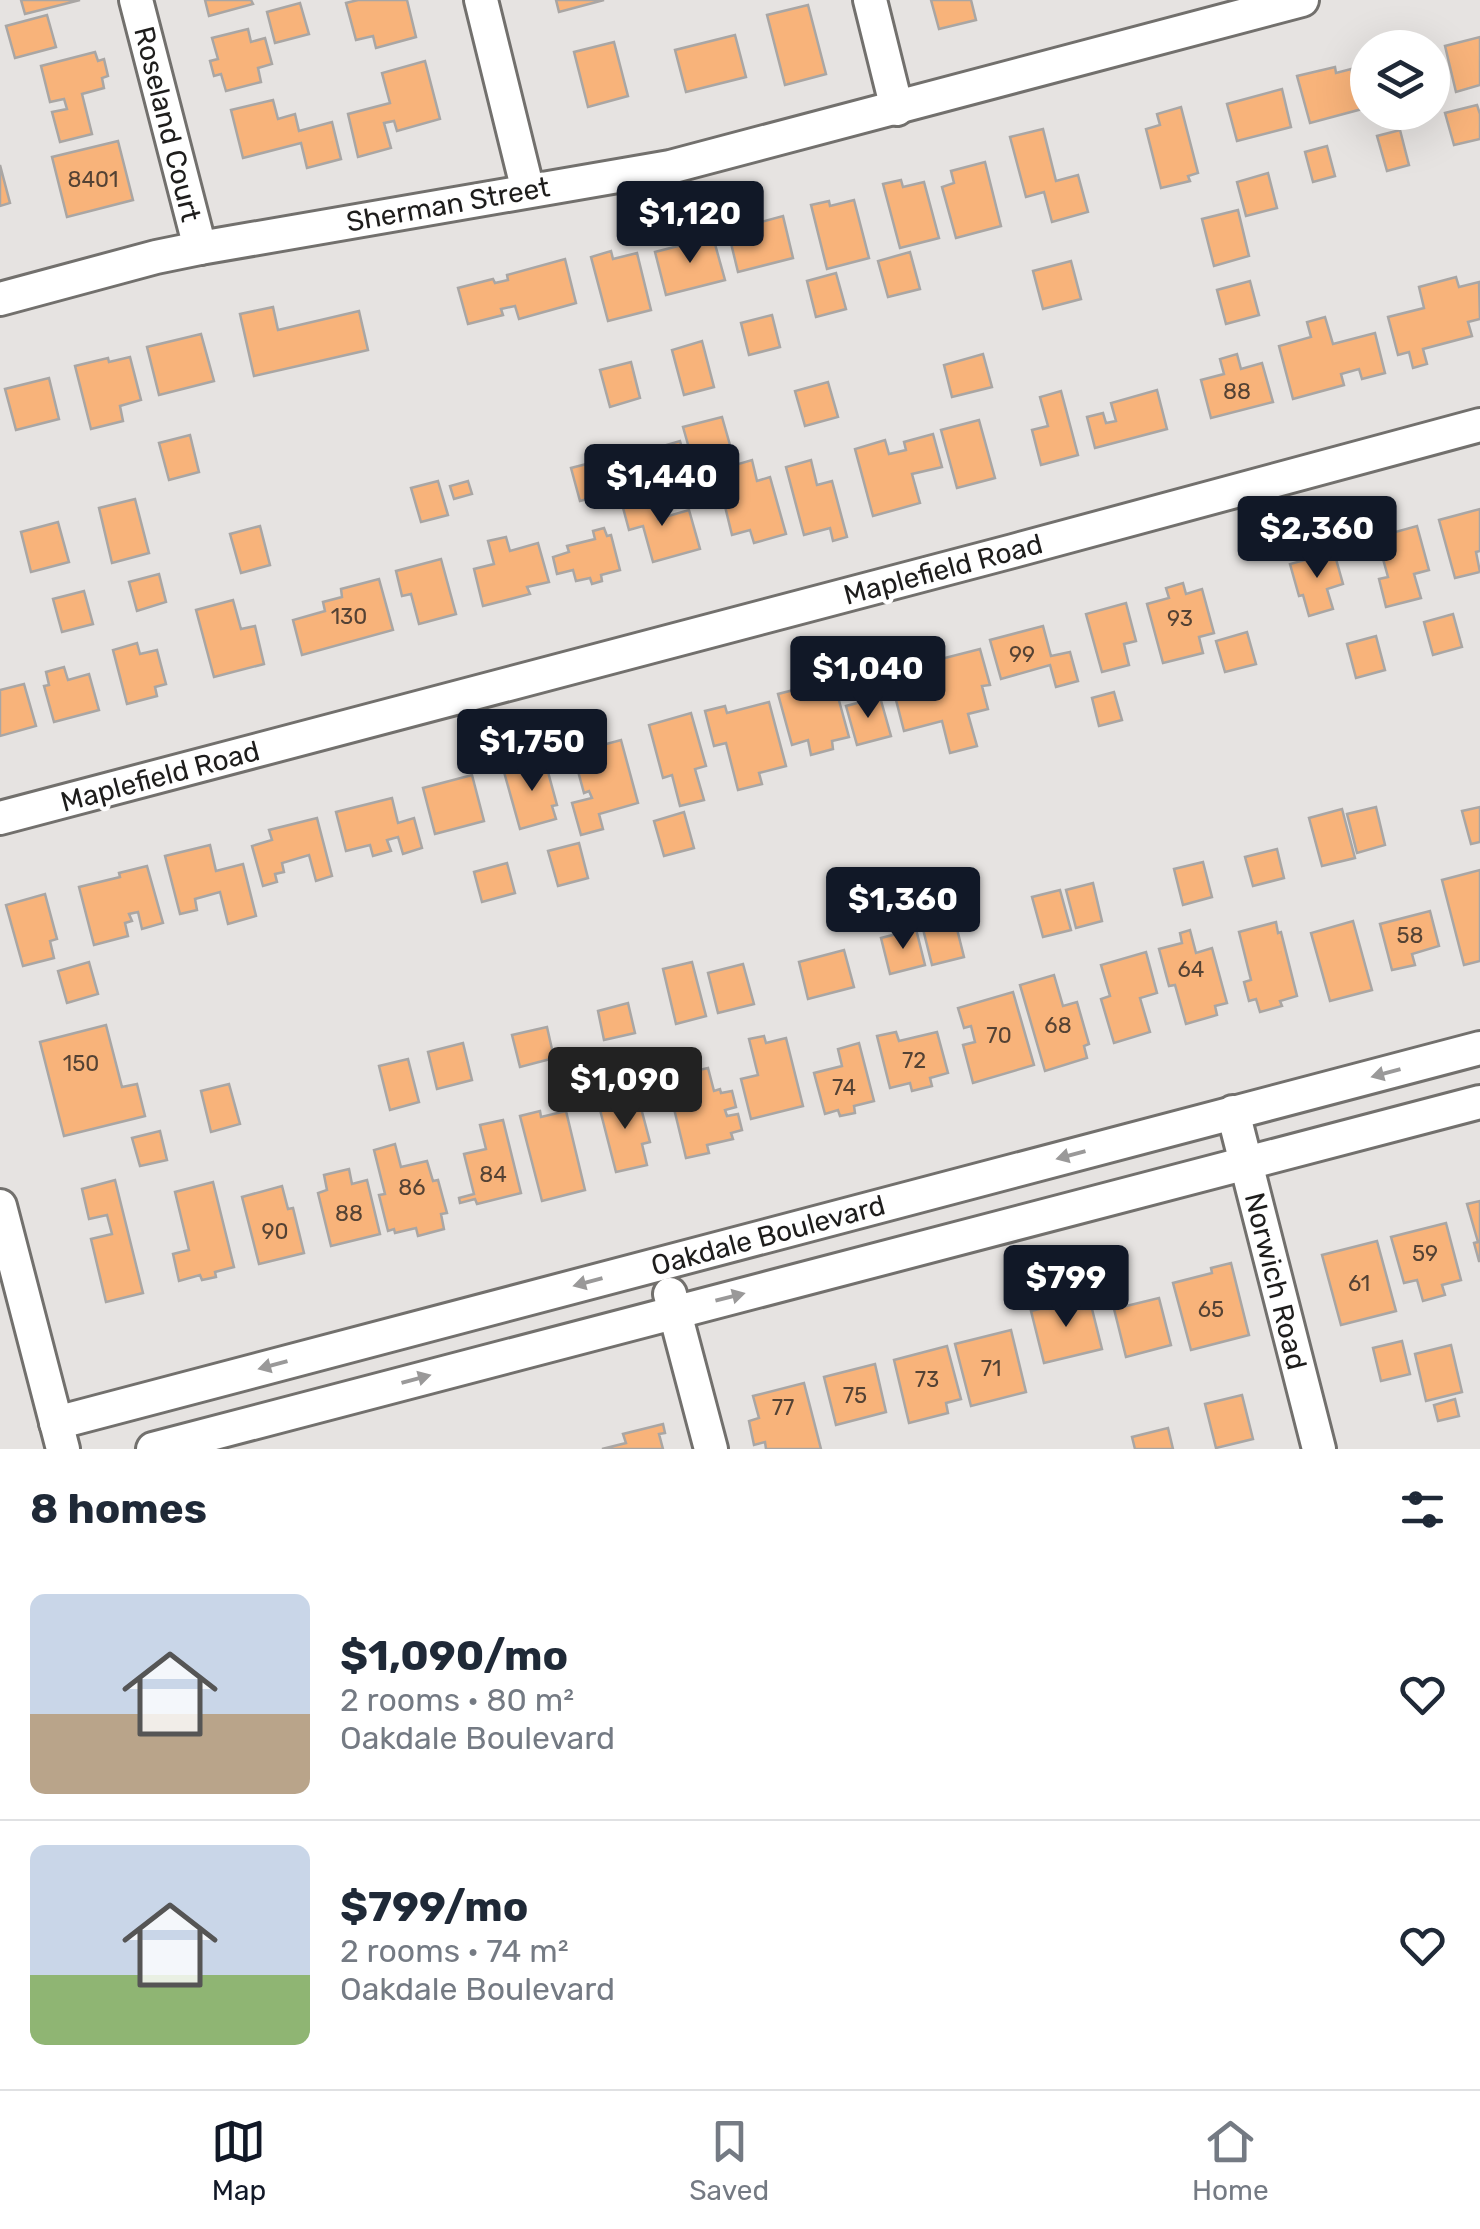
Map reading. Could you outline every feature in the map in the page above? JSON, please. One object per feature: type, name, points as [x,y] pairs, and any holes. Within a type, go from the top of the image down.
[{"type":"street","name":"Roseland Court","points":[[136,0],[200,248]]},
{"type":"street","points":[[480,0],[528,190]]},
{"type":"street","points":[[870,0],[897,109]]},
{"type":"street","name":"Sherman Street","points":[[0,299],[200,248],[670,167],[1301,0]]},
{"type":"street","name":"Maplefield Road","points":[[0,818],[1480,425]]},
{"type":"street","name":"Oakdale Boulevard","points":[[60,1436],[663,1263],[1480,1048]]},
{"type":"street","name":"Oakdale Boulevard","points":[[153,1449],[1480,1102]]},
{"type":"street","name":"Norwich Road","points":[[1233,1112],[1319,1449]]},
{"type":"street","points":[[0,1206],[60,1436]]},
{"type":"street","points":[[663,1263],[710,1449]]},
{"type":"building","points":[[21,0],[80,0],[25,14]]},
{"type":"building","points":[[205,0],[251,0],[253,4],[209,16]]},
{"type":"building","points":[[407,0],[416,37],[376,48],[373,36],[356,40],[346,3]]},
{"type":"building","points":[[556,0],[604,0],[559,12]]},
{"type":"building","points":[[931,0],[971,0],[976,20],[939,29]]},
{"type":"building","points":[[300,3],[309,34],[275,43],[267,12]]},
{"type":"building","points":[[808,5],[826,74],[785,85],[767,15]]},
{"type":"building","points":[[47,15],[56,47],[15,58],[6,26]]},
{"type":"building","points":[[248,29],[251,42],[265,38],[272,64],[258,68],[261,82],[226,91],[221,74],[214,76],[210,61],[218,59],[212,38]]},
{"type":"building","points":[[735,35],[746,77],[686,92],[675,50]]},
{"type":"building","points":[[1480,37],[1480,85],[1456,92],[1450,45]]},
{"type":"building","points":[[614,42],[628,96],[588,107],[574,52]]},
{"type":"building","points":[[95,52],[98,61],[104,59],[108,76],[102,78],[104,88],[82,94],[92,134],[60,142],[52,112],[67,109],[64,99],[50,102],[41,66]]},
{"type":"building","points":[[425,61],[440,119],[397,131],[394,121],[384,123],[391,148],[358,157],[348,114],[390,103],[382,73]]},
{"type":"building","points":[[1335,67],[1336,73],[1350,69],[1350,112],[1310,123],[1297,76]]},
{"type":"building","points":[[1282,89],[1291,127],[1237,141],[1227,104]]},
{"type":"building","points":[[273,100],[278,119],[295,114],[299,131],[332,122],[341,159],[307,168],[301,143],[243,158],[231,110]]},
{"type":"building","points":[[1477,105],[1480,139],[1454,145],[1450,112]]},
{"type":"building","points":[[1181,107],[1198,173],[1188,176],[1190,181],[1161,188],[1146,129],[1160,125],[1157,114]]},
{"type":"building","points":[[1043,129],[1056,181],[1078,175],[1088,212],[1052,222],[1044,192],[1026,197],[1010,137]]},
{"type":"building","points":[[1400,130],[1409,165],[1387,171],[1377,136]]},
{"type":"building","points":[[118,141],[133,200],[67,217],[52,157]]},
{"type":"building","points":[[1327,146],[1335,176],[1313,182],[1305,152]]},
{"type":"building","points":[[985,162],[1001,226],[956,238],[942,187],[954,183],[951,171]]},
{"type":"building","points":[[0,165],[10,203],[0,206]]},
{"type":"building","points":[[1268,173],[1277,208],[1246,216],[1237,182]]},
{"type":"building","points":[[901,180],[903,187],[924,182],[939,238],[900,248],[883,184]]},
{"type":"building","points":[[854,200],[869,258],[827,269],[811,205],[829,201],[830,206]]},
{"type":"building","points":[[1238,210],[1249,256],[1214,266],[1202,219]]},
{"type":"building","points":[[783,216],[793,258],[738,272],[728,231]]},
{"type":"building","points":[[713,237],[725,280],[666,295],[655,252]]},
{"type":"building","points":[[611,251],[613,259],[637,253],[651,310],[608,321],[591,257]]},
{"type":"building","points":[[910,252],[920,289],[888,297],[878,261]]},
{"type":"building","points":[[565,259],[576,303],[519,319],[515,306],[501,309],[503,315],[468,324],[458,288],[493,279],[495,283],[508,280],[507,275]]},
{"type":"building","points":[[1071,261],[1081,299],[1043,309],[1033,271]]},
{"type":"building","points":[[836,273],[846,309],[816,317],[807,281]]},
{"type":"building","points":[[1456,277],[1459,287],[1479,282],[1480,319],[1468,322],[1472,336],[1423,349],[1427,364],[1413,368],[1409,352],[1398,355],[1388,317],[1424,308],[1419,287]]},
{"type":"building","points":[[1250,281],[1259,315],[1226,324],[1217,290]]},
{"type":"building","points":[[273,307],[278,330],[359,311],[368,350],[254,376],[240,314]]},
{"type":"building","points":[[772,315],[780,347],[749,355],[741,323]]},
{"type":"building","points":[[1325,317],[1333,344],[1375,333],[1385,373],[1362,379],[1359,369],[1341,374],[1344,385],[1293,399],[1279,346],[1311,337],[1307,322]]},
{"type":"building","points":[[201,334],[214,381],[159,395],[147,347]]},
{"type":"building","points":[[702,341],[714,387],[684,395],[672,350]]},
{"type":"building","points":[[983,354],[992,387],[952,397],[944,365]]},
{"type":"building","points":[[1237,354],[1241,369],[1262,363],[1273,402],[1211,418],[1201,380],[1224,374],[1220,359]]},
{"type":"building","points":[[130,357],[141,400],[120,406],[123,421],[91,429],[75,366]]},
{"type":"building","points":[[631,362],[640,398],[610,407],[600,370]]},
{"type":"building","points":[[49,378],[59,419],[16,430],[5,389]]},
{"type":"building","points":[[828,382],[838,417],[805,426],[795,391]]},
{"type":"building","points":[[1157,390],[1167,429],[1095,448],[1087,417],[1103,413],[1106,423],[1116,421],[1111,403]]},
{"type":"building","points":[[1061,391],[1078,455],[1041,465],[1032,430],[1048,426],[1040,397]]},
{"type":"building","points":[[722,417],[732,452],[693,462],[683,427]]},
{"type":"building","points":[[979,420],[995,478],[957,488],[941,430]]},
{"type":"building","points":[[933,434],[942,467],[912,474],[920,503],[873,516],[855,449],[885,440],[889,454],[906,450],[904,442]]},
{"type":"building","points":[[190,435],[199,472],[169,480],[159,443]]},
{"type":"building","points":[[680,441],[690,477],[659,486],[649,450]]},
{"type":"building","points":[[602,460],[611,493],[580,501],[571,468]]},
{"type":"building","points":[[752,460],[757,481],[770,477],[786,534],[754,543],[750,530],[732,535],[721,490],[734,487],[728,467]]},
{"type":"building","points":[[811,460],[817,485],[832,481],[847,537],[833,541],[830,528],[804,535],[786,467]]},
{"type":"building","points":[[438,481],[448,515],[421,522],[411,488]]},
{"type":"building","points":[[468,481],[472,494],[454,499],[450,486]]},
{"type":"building","points":[[652,496],[658,519],[689,510],[700,549],[653,562],[643,526],[629,530],[622,504]]},
{"type":"building","points":[[135,499],[149,553],[112,563],[99,508]]},
{"type":"building","points":[[1480,509],[1480,551],[1476,552],[1480,572],[1455,578],[1439,520]]},
{"type":"building","points":[[58,522],[69,562],[31,572],[21,532]]},
{"type":"building","points":[[260,526],[270,565],[241,573],[230,534]]},
{"type":"building","points":[[1417,526],[1429,570],[1414,574],[1421,598],[1386,607],[1379,579],[1388,577],[1377,537]]},
{"type":"building","points":[[604,528],[607,536],[611,535],[620,570],[601,575],[602,581],[592,584],[590,578],[576,581],[573,570],[557,574],[553,557],[569,552],[567,546],[595,539],[593,531]]},
{"type":"building","points":[[506,537],[510,551],[538,543],[549,582],[527,587],[530,594],[483,606],[474,569],[494,564],[488,541]]},
{"type":"building","points":[[1334,552],[1343,584],[1327,589],[1333,609],[1309,616],[1290,564]]},
{"type":"building","points":[[441,559],[456,614],[419,624],[411,594],[402,596],[396,571]]},
{"type":"building","points":[[159,574],[166,602],[137,611],[129,582]]},
{"type":"building","points":[[379,579],[393,630],[302,655],[293,620],[325,611],[323,602],[342,597],[341,589]]},
{"type":"building","points":[[1183,583],[1186,594],[1202,589],[1214,633],[1199,637],[1203,653],[1163,663],[1147,604],[1169,598],[1166,588]]},
{"type":"building","points":[[84,591],[93,624],[62,632],[53,599]]},
{"type":"building","points":[[233,600],[241,629],[255,626],[264,664],[214,677],[196,610]]},
{"type":"building","points":[[1126,603],[1136,641],[1124,644],[1129,665],[1102,672],[1086,614]]},
{"type":"building","points":[[1453,614],[1462,647],[1433,655],[1424,622]]},
{"type":"building","points":[[1043,626],[1051,656],[1070,652],[1078,681],[1056,687],[1050,665],[1001,679],[990,640]]},
{"type":"building","points":[[1247,632],[1256,664],[1225,672],[1216,641]]},
{"type":"building","points":[[1376,636],[1385,670],[1356,678],[1347,644]]},
{"type":"building","points":[[137,643],[140,654],[157,650],[166,684],[155,687],[157,696],[127,704],[113,650]]},
{"type":"building","points":[[980,649],[990,685],[982,686],[988,709],[968,714],[977,746],[950,753],[942,721],[904,731],[887,665],[935,651],[937,660]]},
{"type":"building","points":[[64,667],[68,680],[89,674],[99,710],[54,722],[44,686],[49,685],[46,672]]},
{"type":"building","points":[[24,684],[36,726],[0,736],[0,690]]},
{"type":"building","points":[[813,685],[814,692],[835,686],[849,737],[832,741],[833,749],[811,755],[808,740],[792,745],[778,694]]},
{"type":"building","points":[[1114,692],[1122,720],[1099,726],[1092,698]]},
{"type":"building","points":[[880,697],[891,736],[857,745],[846,706]]},
{"type":"building","points":[[769,702],[786,766],[759,773],[762,784],[738,790],[726,743],[714,746],[705,711],[725,706],[727,713]]},
{"type":"building","points":[[691,713],[706,766],[695,769],[704,800],[680,806],[672,775],[663,778],[649,725]]},
{"type":"building","points":[[621,740],[638,803],[599,814],[603,829],[581,835],[572,803],[592,798],[589,791],[584,793],[573,753]]},
{"type":"building","points":[[545,761],[557,805],[552,806],[556,819],[520,829],[504,772]]},
{"type":"building","points":[[472,775],[484,821],[435,834],[423,788]]},
{"type":"building","points":[[392,798],[398,823],[414,818],[422,848],[403,854],[398,837],[387,840],[391,851],[373,856],[370,845],[346,851],[336,812]]},
{"type":"building","points":[[1376,807],[1385,845],[1357,853],[1347,814]]},
{"type":"building","points":[[1480,807],[1480,842],[1471,844],[1462,811]]},
{"type":"building","points":[[1342,809],[1355,858],[1322,866],[1309,818]]},
{"type":"building","points":[[684,812],[694,848],[664,856],[654,821]]},
{"type":"building","points":[[317,818],[332,876],[316,881],[309,855],[282,863],[284,872],[275,874],[277,882],[263,886],[252,846],[272,840],[269,830]]},
{"type":"building","points":[[579,843],[588,878],[558,886],[548,851]]},
{"type":"building","points":[[210,845],[216,871],[243,864],[256,916],[228,924],[220,892],[195,899],[197,910],[180,914],[165,856]]},
{"type":"building","points":[[1277,849],[1284,878],[1253,886],[1245,857]]},
{"type":"building","points":[[1203,862],[1212,897],[1183,905],[1174,869]]},
{"type":"building","points":[[507,863],[515,893],[482,902],[474,872]]},
{"type":"building","points":[[147,866],[163,923],[142,929],[138,912],[129,914],[132,921],[125,923],[128,936],[94,945],[79,887]]},
{"type":"building","points":[[1480,870],[1480,961],[1464,965],[1442,880]]},
{"type":"building","points":[[1093,883],[1102,921],[1076,928],[1066,890]]},
{"type":"building","points":[[1060,890],[1071,930],[1043,937],[1032,897]]},
{"type":"building","points":[[45,894],[57,939],[50,941],[54,958],[23,966],[6,905]]},
{"type":"building","points":[[952,909],[964,957],[932,965],[920,917]]},
{"type":"building","points":[[1430,911],[1439,946],[1412,954],[1415,965],[1392,970],[1380,924]]},
{"type":"building","points":[[1353,921],[1372,990],[1330,1001],[1311,933]]},
{"type":"building","points":[[1276,922],[1297,996],[1280,1001],[1282,1006],[1260,1012],[1256,999],[1249,1001],[1244,982],[1251,980],[1239,932]]},
{"type":"building","points":[[916,929],[925,965],[890,974],[881,938]]},
{"type":"building","points":[[1190,930],[1196,953],[1212,948],[1227,1003],[1215,1006],[1217,1015],[1186,1024],[1175,985],[1169,986],[1159,949],[1182,943],[1180,933]]},
{"type":"building","points":[[844,950],[854,987],[808,999],[799,962]]},
{"type":"building","points":[[1146,952],[1157,993],[1140,998],[1150,1032],[1114,1043],[1101,999],[1110,996],[1101,965]]},
{"type":"building","points":[[89,962],[98,994],[67,1003],[58,971]]},
{"type":"building","points":[[692,962],[706,1016],[676,1024],[663,969]]},
{"type":"building","points":[[743,964],[754,1004],[718,1013],[708,973]]},
{"type":"building","points":[[1054,975],[1063,1006],[1077,1002],[1089,1044],[1084,1046],[1087,1058],[1045,1071],[1020,985]]},
{"type":"building","points":[[1013,992],[1034,1065],[973,1083],[963,1045],[975,1042],[971,1026],[964,1028],[958,1008]]},
{"type":"building","points":[[628,1003],[635,1033],[604,1040],[598,1011]]},
{"type":"building","points":[[106,1025],[122,1087],[137,1084],[145,1116],[64,1136],[40,1042]]},
{"type":"building","points":[[547,1027],[554,1058],[520,1067],[512,1035]]},
{"type":"building","points":[[896,1032],[899,1041],[937,1032],[948,1073],[930,1078],[932,1086],[912,1091],[910,1083],[890,1088],[877,1036]]},
{"type":"building","points":[[764,1036],[766,1043],[786,1038],[803,1106],[751,1119],[741,1079],[758,1075],[749,1039]]},
{"type":"building","points":[[463,1043],[472,1080],[437,1089],[428,1052]]},
{"type":"building","points":[[859,1043],[874,1101],[854,1106],[855,1113],[840,1116],[838,1110],[825,1114],[814,1073],[842,1066],[838,1049]]},
{"type":"building","points":[[408,1059],[419,1102],[390,1110],[379,1066]]},
{"type":"building","points":[[708,1068],[714,1091],[732,1091],[736,1107],[725,1110],[727,1116],[738,1114],[742,1130],[731,1133],[733,1139],[707,1145],[709,1153],[686,1158],[669,1088],[689,1083],[686,1073]]},
{"type":"building","points":[[229,1084],[240,1124],[211,1132],[201,1091]]},
{"type":"building","points":[[629,1094],[633,1110],[641,1108],[650,1142],[642,1144],[647,1165],[616,1172],[598,1102]]},
{"type":"building","points":[[540,1111],[541,1117],[566,1111],[585,1190],[542,1201],[520,1116]]},
{"type":"building","points":[[503,1120],[521,1193],[477,1204],[475,1199],[460,1203],[459,1198],[474,1194],[464,1154],[486,1149],[480,1125]]},
{"type":"building","points":[[160,1131],[167,1160],[140,1166],[132,1138]]},
{"type":"building","points":[[395,1144],[401,1167],[427,1161],[433,1181],[438,1180],[447,1213],[441,1214],[444,1229],[418,1236],[416,1228],[388,1231],[379,1195],[385,1194],[374,1150]]},
{"type":"building","points":[[349,1169],[352,1184],[367,1180],[380,1234],[331,1246],[318,1193],[327,1190],[324,1175]]},
{"type":"building","points":[[115,1180],[143,1293],[106,1302],[91,1239],[112,1234],[107,1215],[89,1219],[82,1189]]},
{"type":"building","points":[[213,1182],[234,1267],[215,1272],[216,1277],[202,1280],[200,1275],[179,1281],[173,1254],[189,1250],[175,1192]]},
{"type":"building","points":[[282,1186],[288,1209],[293,1208],[304,1253],[259,1264],[242,1197]]},
{"type":"building","points":[[1480,1201],[1480,1261],[1479,1261],[1467,1204]]},
{"type":"building","points":[[1446,1223],[1461,1280],[1442,1285],[1445,1295],[1423,1301],[1417,1280],[1404,1283],[1391,1237]]},
{"type":"building","points":[[1377,1241],[1396,1311],[1341,1325],[1322,1255]]},
{"type":"building","points":[[1231,1263],[1249,1335],[1191,1350],[1173,1283],[1212,1273],[1211,1268]]},
{"type":"building","points":[[1089,1297],[1102,1349],[1044,1363],[1031,1311]]},
{"type":"building","points":[[1159,1298],[1171,1345],[1126,1357],[1114,1309]]},
{"type":"building","points":[[1011,1330],[1026,1392],[971,1406],[955,1344]]},
{"type":"building","points":[[1402,1341],[1410,1374],[1381,1381],[1373,1348]]},
{"type":"building","points":[[1451,1345],[1462,1392],[1426,1401],[1415,1354]]},
{"type":"building","points":[[947,1346],[961,1399],[946,1403],[948,1413],[909,1423],[894,1360]]},
{"type":"building","points":[[875,1364],[886,1412],[836,1425],[824,1377]]},
{"type":"building","points":[[804,1383],[821,1449],[766,1449],[765,1442],[754,1445],[749,1421],[759,1418],[753,1396]]},
{"type":"building","points":[[1242,1395],[1253,1439],[1216,1448],[1205,1404]]},
{"type":"building","points":[[1455,1399],[1459,1416],[1438,1421],[1434,1405]]},
{"type":"building","points":[[663,1424],[665,1433],[659,1434],[663,1449],[602,1449],[626,1443],[623,1434]]},
{"type":"building","points":[[1168,1428],[1173,1449],[1135,1449],[1132,1437]]}]
